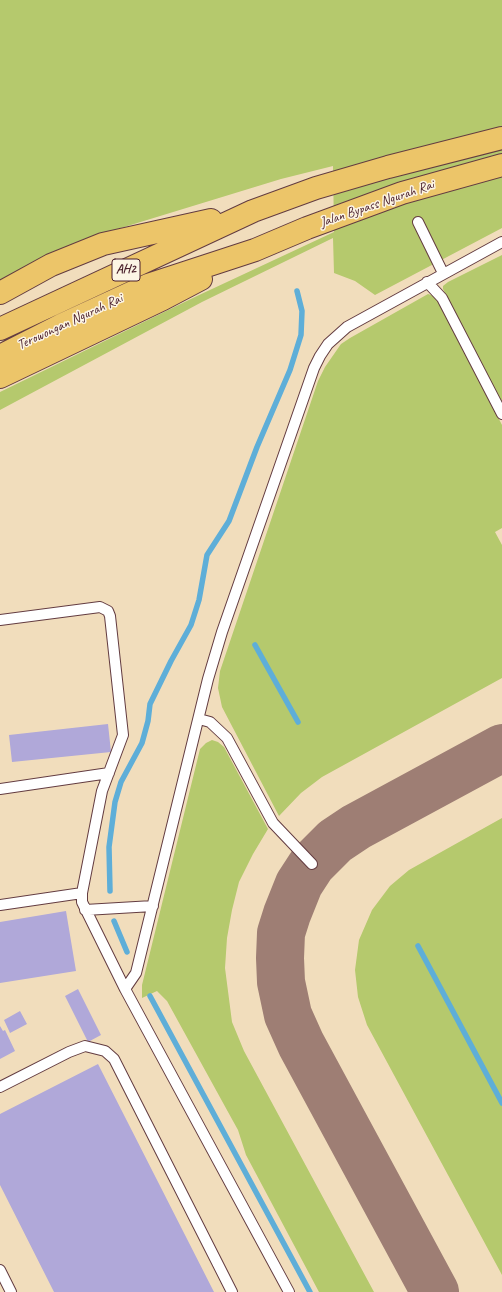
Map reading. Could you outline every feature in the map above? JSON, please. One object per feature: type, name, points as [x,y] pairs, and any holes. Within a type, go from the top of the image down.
[{"type":"highway","name":"Jalan Bypass Ngurah Rai","points":[[253,211],[316,188],[388,167],[502,138]]},
{"type":"highway","name":"Jalan Bypass Ngurah Rai","points":[[255,250],[307,228],[402,193],[502,165]]},
{"type":"highway","points":[[0,293],[51,265],[103,244],[253,211]]},
{"type":"highway","name":"Terowongan Ngurah Rai","points":[[0,329],[253,211]]},
{"type":"highway","points":[[0,377],[163,299],[255,250]]},
{"type":"highway","name":"Terowongan Ngurah Rai","points":[[0,356],[61,325],[148,286],[255,250]]},
{"type":"lane","points":[[418,222],[443,273]]},
{"type":"lane","points":[[125,989],[136,973],[208,679],[222,632],[314,368],[320,356],[328,344],[347,326],[502,242]]},
{"type":"lane","points":[[427,282],[442,298],[502,414]]},
{"type":"lane","points":[[0,620],[100,607],[108,611],[110,616],[123,735],[102,791],[82,893],[82,902],[125,989],[289,1292]]},
{"type":"lane","points":[[199,719],[210,722],[227,738],[273,823],[312,864]]},
{"type":"lane","points":[[0,789],[109,773]]},
{"type":"lane","points":[[0,905],[82,893]]},
{"type":"lane","points":[[85,910],[153,906]]},
{"type":"lane","points":[[0,1087],[68,1052],[85,1046],[105,1051],[114,1059],[232,1292]]},
{"type":"lane","points":[[0,1270],[11,1292]]},
{"type":"green space","points":[[0,0],[502,0],[502,228],[375,295],[355,281],[334,273],[333,238],[202,302],[0,410],[0,392],[197,296],[334,232],[333,166],[281,179],[85,239],[0,283]]},
{"type":"green space","points":[[502,255],[502,404],[443,289],[443,286],[448,282]]},
{"type":"green space","points":[[428,294],[434,296],[439,303],[502,425],[502,528],[495,532],[502,545],[502,678],[322,777],[301,793],[279,816],[222,707],[218,688],[220,671],[318,381],[325,367],[341,344]]},
{"type":"green space","points":[[212,740],[218,742],[224,747],[268,829],[239,882],[232,910],[227,938],[225,968],[232,1022],[244,1051],[374,1292],[319,1292],[246,1155],[238,1130],[167,1001],[157,991],[142,998],[142,985],[200,749]]},
{"type":"green space","points":[[502,818],[502,1275],[367,1025],[358,997],[355,970],[359,940],[372,910],[390,886],[409,870]]},
{"type":"building","points":[[108,724],[111,752],[12,762],[9,735]]},
{"type":"building","points":[[66,911],[76,971],[0,983],[0,922]]},
{"type":"building","points":[[78,989],[101,1035],[88,1042],[65,996]]},
{"type":"building","points":[[20,1011],[27,1024],[10,1033],[4,1020]]},
{"type":"building","points":[[0,1026],[3,1031],[5,1030],[15,1051],[0,1059]]},
{"type":"building","points":[[98,1064],[214,1292],[54,1292],[0,1185],[0,1114]]},
{"type":"waterway","points":[[110,891],[109,847],[115,802],[121,782],[142,743],[148,721],[150,704],[191,625],[199,600],[207,555],[229,521],[257,447],[290,370],[301,335],[302,311],[297,291]]},
{"type":"waterway","points":[[255,645],[298,722]]},
{"type":"waterway","points":[[114,921],[127,952]]},
{"type":"waterway","points":[[418,946],[502,1103]]},
{"type":"waterway","points":[[150,996],[310,1292]]},
{"type":"taxiway","points":[[435,1292],[301,1044],[288,1015],[281,982],[281,933],[299,884],[312,864],[335,841],[356,827],[502,748]]}]
